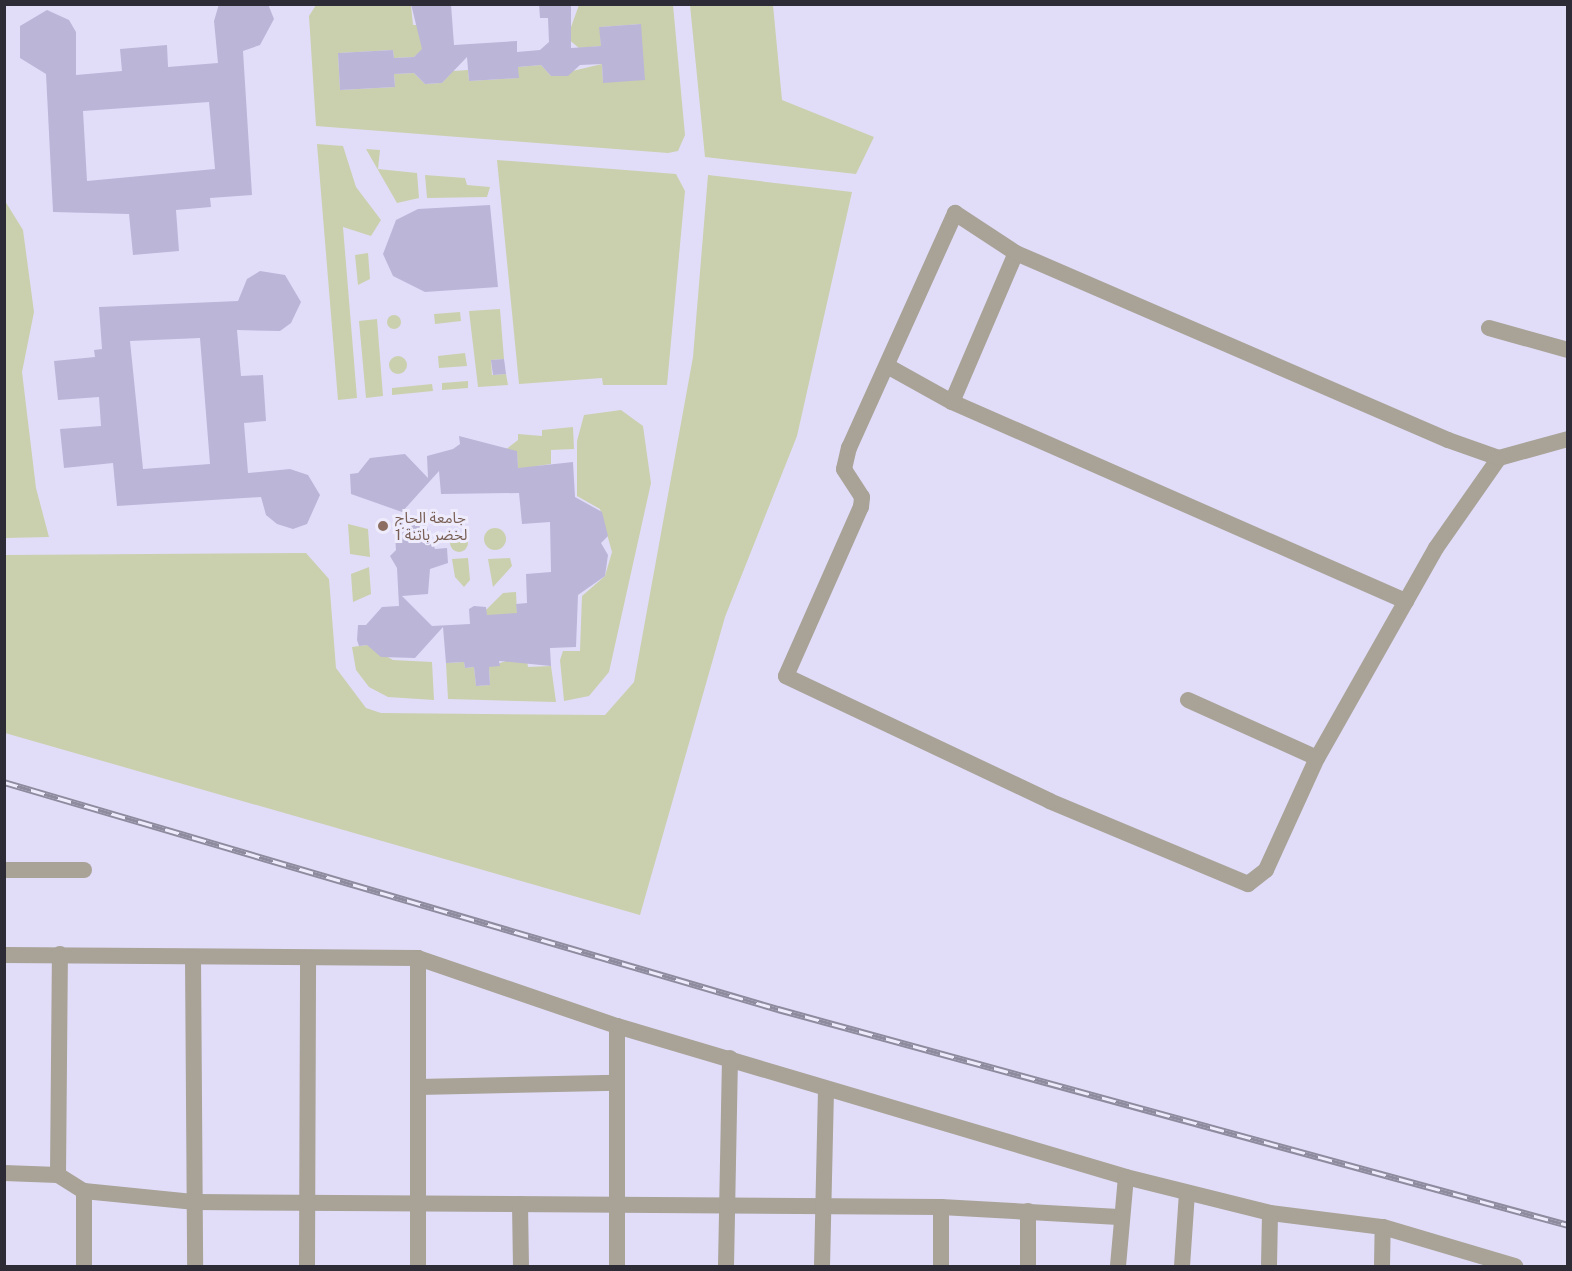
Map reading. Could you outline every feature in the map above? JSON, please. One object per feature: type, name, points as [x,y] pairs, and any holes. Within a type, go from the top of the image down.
[{"type":"street","points":[[1499,458],[1406,601],[1317,758],[1266,870],[1248,884],[791,682],[786,668],[861,507],[861,497],[844,469],[849,448],[889,367],[955,213],[1016,253],[1499,458],[1568,439]]},
{"type":"street","points":[[952,402],[1016,253]]},
{"type":"street","points":[[1489,328],[1568,350]]},
{"type":"street","points":[[889,367],[952,402],[1406,601]]},
{"type":"street","points":[[1188,700],[1317,758]]},
{"type":"street","points":[[4,870],[84,870]]},
{"type":"street","points":[[58,1175],[60,954]]},
{"type":"street","points":[[4,955],[418,958],[617,1026],[730,1058],[826,1090],[1126,1177],[1270,1213],[1383,1227],[1515,1266]]},
{"type":"street","points":[[193,957],[195,1266]]},
{"type":"street","points":[[307,1266],[308,958]]},
{"type":"street","points":[[418,958],[418,1266]]},
{"type":"street","points":[[617,1026],[617,1266]]},
{"type":"street","points":[[726,1266],[730,1058]]},
{"type":"street","points":[[418,1087],[617,1083]]},
{"type":"street","points":[[822,1266],[826,1090]]},
{"type":"street","points":[[4,1173],[58,1175],[84,1191],[195,1202],[618,1203],[942,1207],[1119,1217]]},
{"type":"street","points":[[1118,1266],[1119,1217],[1126,1177]]},
{"type":"street","points":[[84,1191],[84,1266]]},
{"type":"street","points":[[1182,1266],[1187,1193]]},
{"type":"street","points":[[520,1204],[520,1266]]},
{"type":"street","points":[[941,1266],[942,1207]]},
{"type":"street","points":[[1028,1211],[1028,1266]]},
{"type":"street","points":[[1269,1266],[1270,1213]]},
{"type":"street","points":[[1382,1266],[1383,1227]]},
{"type":"green space","points":[[316,5],[411,5],[413,25],[421,25],[425,47],[414,57],[394,58],[393,50],[338,53],[340,90],[395,87],[394,74],[414,73],[425,84],[442,83],[453,71],[468,70],[469,81],[518,78],[518,67],[541,65],[551,76],[602,64],[603,82],[641,24],[600,27],[601,46],[579,48],[567,38],[579,5],[673,5],[685,135],[678,151],[668,153],[316,126],[309,16]]},
{"type":"green space","points":[[690,5],[773,5],[782,100],[874,137],[856,174],[705,157]]},
{"type":"green space","points":[[317,144],[343,146],[356,187],[381,220],[371,236],[343,227],[357,398],[338,400]]},
{"type":"green space","points":[[366,149],[380,150],[378,169],[417,173],[419,198],[397,203]]},
{"type":"green space","points":[[497,160],[676,174],[685,191],[667,385],[603,385],[602,378],[519,384]]},
{"type":"green space","points":[[425,175],[465,178],[467,185],[490,187],[487,197],[427,198]]},
{"type":"green space","points":[[708,175],[852,192],[797,436],[725,617],[640,915],[5,733],[5,555],[306,553],[329,579],[336,668],[366,708],[381,713],[605,715],[634,682],[693,357]]},
{"type":"green space","points":[[5,201],[23,230],[34,312],[22,372],[36,488],[49,537],[5,538]]},
{"type":"green space","points":[[368,253],[370,279],[358,285],[355,255]]},
{"type":"green space","points":[[500,309],[504,359],[491,360],[492,375],[506,374],[508,385],[478,387],[469,311]]},
{"type":"green space","points":[[460,312],[461,321],[435,324],[434,314]]},
{"type":"green space","points":[[391,315],[397,315],[401,322],[397,329],[391,329],[387,325],[387,319]]},
{"type":"green space","points":[[377,319],[383,396],[366,398],[359,321]]},
{"type":"green space","points":[[465,353],[467,366],[439,368],[438,356]]},
{"type":"green space","points":[[398,356],[404,359],[407,365],[404,371],[398,374],[392,371],[389,365],[392,359]]},
{"type":"green space","points":[[468,381],[468,388],[442,390],[442,383]]},
{"type":"green space","points":[[432,384],[433,391],[392,395],[392,388]]},
{"type":"green space","points":[[621,410],[643,426],[651,483],[609,672],[589,696],[564,701],[560,660],[563,651],[580,651],[582,596],[605,576],[612,552],[600,509],[577,496],[577,441],[584,415]]},
{"type":"green space","points":[[573,427],[574,449],[551,450],[551,464],[537,466],[538,478],[518,479],[517,451],[504,451],[518,440],[518,434],[542,436],[542,430]]},
{"type":"green space","points":[[348,524],[368,529],[370,557],[350,554]]},
{"type":"green space","points":[[495,528],[505,535],[506,539],[499,549],[495,550],[485,543],[484,539],[491,529]]},
{"type":"green space","points":[[459,534],[465,537],[468,543],[465,549],[459,552],[453,549],[450,543],[453,537]]},
{"type":"green space","points":[[468,558],[470,580],[464,587],[455,577],[452,559]]},
{"type":"green space","points":[[510,558],[512,566],[493,587],[488,559]]},
{"type":"green space","points":[[369,567],[371,594],[353,602],[351,574]]},
{"type":"green space","points":[[516,592],[517,613],[487,623],[486,610],[503,593]]},
{"type":"green space","points":[[367,645],[393,660],[432,662],[434,700],[388,697],[369,687],[356,670],[352,647]]},
{"type":"green space","points":[[526,654],[528,667],[551,666],[556,702],[448,699],[446,663],[464,662],[465,668],[474,667],[476,686],[490,685],[489,667]]},
{"type":"building","points":[[219,4],[268,4],[274,19],[260,45],[243,51],[252,195],[210,198],[211,207],[176,210],[179,251],[133,255],[129,214],[53,212],[46,74],[20,58],[20,26],[47,10],[69,20],[76,32],[76,75],[122,71],[120,49],[167,45],[168,67],[218,63],[214,21]],"holes":[[[209,102],[215,169],[87,181],[83,111]]]},
{"type":"building","points":[[411,4],[451,4],[454,45],[517,41],[517,52],[540,50],[549,42],[548,18],[540,18],[539,4],[571,4],[571,48],[601,46],[599,27],[641,24],[645,80],[603,83],[602,64],[580,65],[568,76],[551,76],[541,65],[518,67],[519,78],[469,81],[467,57],[442,83],[425,84],[414,73],[394,74],[395,87],[340,90],[338,53],[393,50],[394,58],[414,57],[422,49]]},
{"type":"building","points":[[490,205],[498,287],[425,292],[393,276],[383,254],[396,220],[418,209]]},
{"type":"building","points":[[260,271],[285,275],[301,302],[291,323],[280,331],[237,330],[241,376],[263,375],[266,421],[244,423],[248,473],[290,469],[308,475],[320,495],[307,524],[293,529],[277,524],[266,515],[261,497],[117,506],[113,463],[64,468],[60,429],[101,426],[99,397],[58,400],[54,361],[95,357],[94,350],[102,349],[99,307],[238,301],[247,279]],"holes":[[[200,338],[210,464],[143,469],[130,341]]]},
{"type":"building","points":[[504,359],[506,374],[493,375],[491,360]]},
{"type":"building","points":[[459,436],[517,451],[518,468],[573,462],[575,497],[602,512],[608,536],[601,543],[608,555],[605,576],[578,595],[576,647],[550,648],[551,666],[499,661],[500,666],[489,667],[490,685],[476,686],[474,667],[465,668],[464,662],[446,663],[443,627],[415,658],[381,657],[367,645],[359,646],[357,640],[358,625],[366,625],[382,607],[399,606],[397,568],[390,556],[396,550],[394,521],[424,519],[435,549],[447,548],[448,563],[430,569],[428,594],[402,596],[432,626],[470,624],[469,609],[474,606],[486,607],[487,615],[517,613],[516,604],[527,603],[526,574],[551,572],[550,522],[522,524],[519,493],[441,494],[439,471],[402,512],[351,494],[350,474],[358,473],[370,458],[405,454],[428,478],[427,456],[453,449],[460,444]]},
{"type":"railway","points":[[4,782],[778,1009],[1568,1225]]},
{"type":"place","name":"جامعة الحاج لخضر باتنة 1","points":[[383,526]]}]
